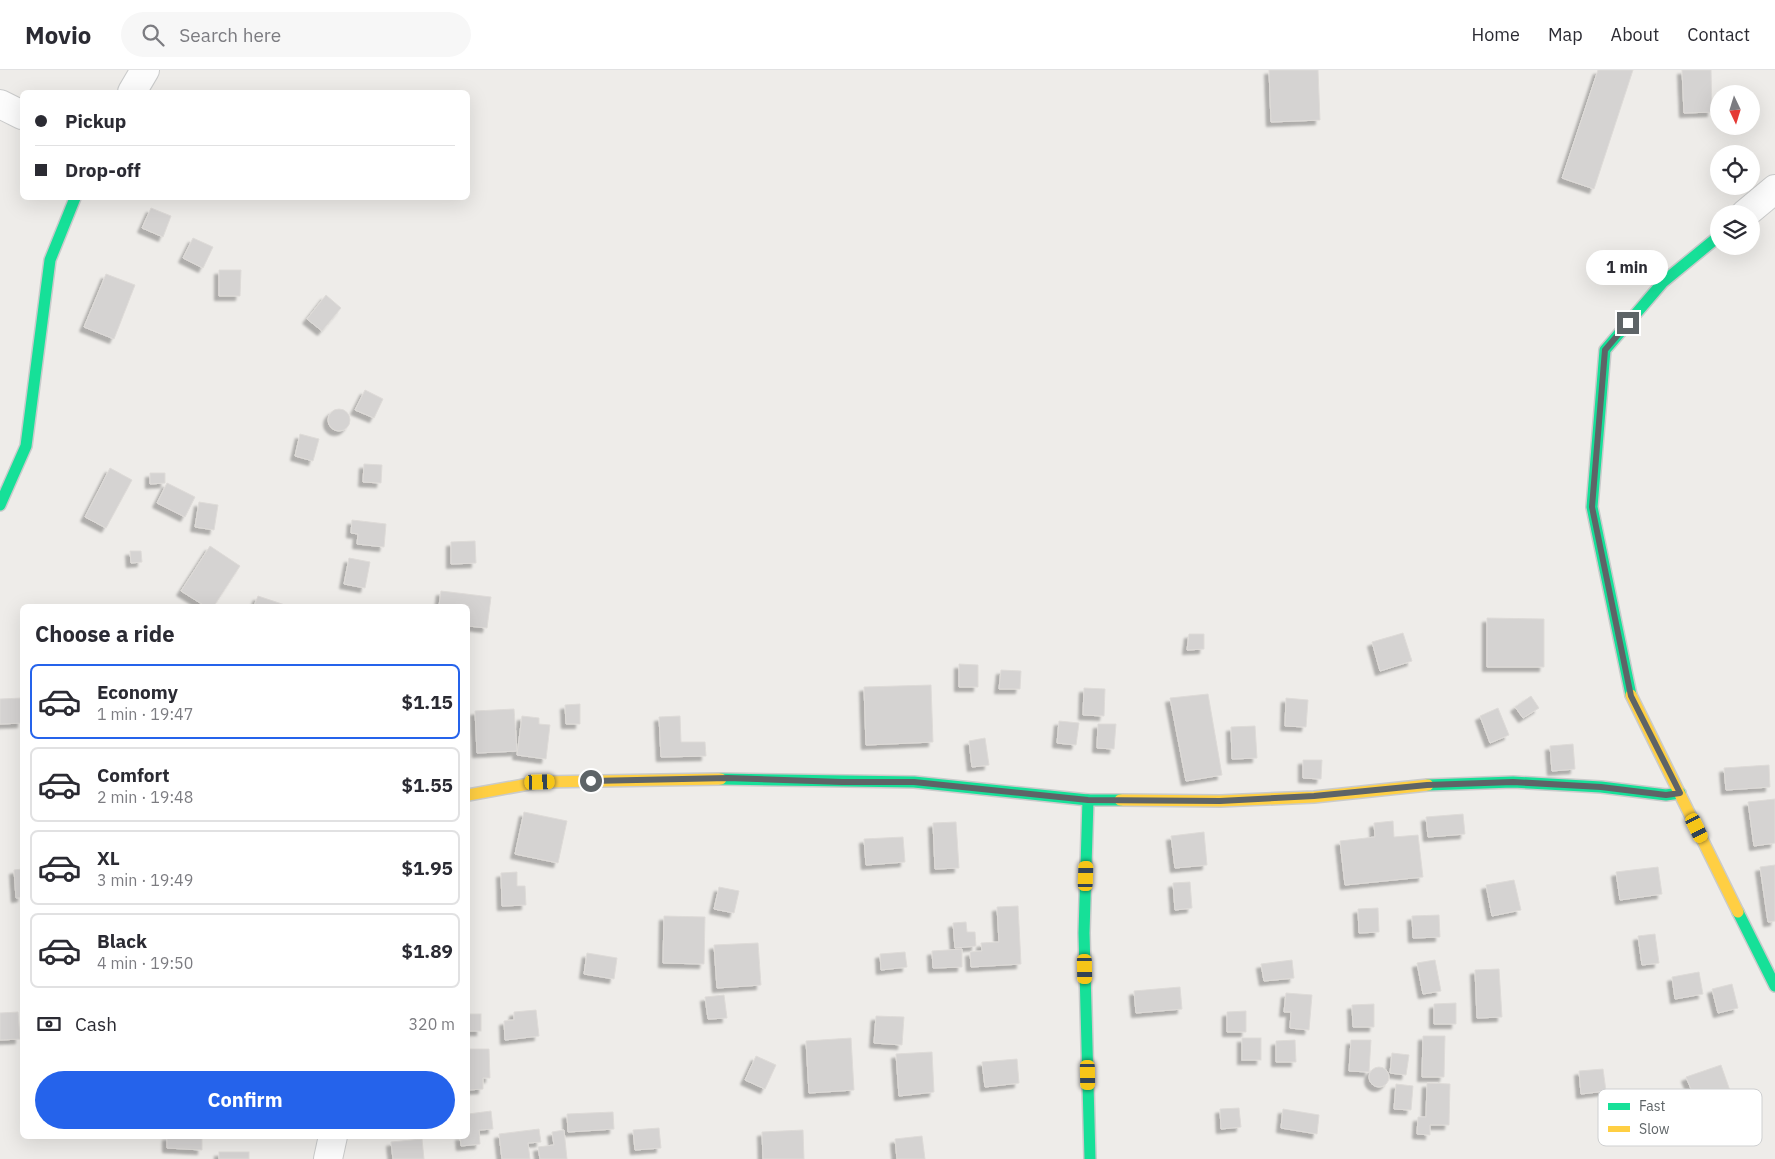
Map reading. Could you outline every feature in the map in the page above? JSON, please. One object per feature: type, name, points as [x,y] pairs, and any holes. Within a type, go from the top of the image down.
[{"type":"street","points":[[133,90],[145,70]]},
{"type":"street","points":[[0,104],[20,114]]},
{"type":"street","points":[[1756,205],[1775,189]]},
{"type":"street","points":[[0,505],[26,446],[50,260],[73,200]]},
{"type":"street","points":[[1710,243],[1663,282],[1605,350],[1592,507],[1631,696],[1774,983]]},
{"type":"street","points":[[470,795],[540,782],[728,778],[842,782],[914,782],[1088,800],[1230,800],[1314,796],[1427,785],[1513,782],[1601,787],[1666,795],[1680,793]]},
{"type":"street","points":[[1088,800],[1084,933],[1090,1159]]},
{"type":"street","points":[[328,1159],[332,1139]]},
{"type":"building","points":[[1269,70],[1318,70],[1320,120],[1271,122]]},
{"type":"building","points":[[1598,70],[1633,70],[1594,189],[1562,178]]},
{"type":"building","points":[[1682,70],[1711,70],[1710,112],[1684,113]]},
{"type":"building","points":[[151,208],[171,216],[163,237],[142,228]]},
{"type":"building","points":[[193,238],[213,247],[203,268],[183,258]]},
{"type":"building","points":[[219,270],[241,270],[240,296],[219,296]]},
{"type":"building","points":[[106,274],[135,285],[114,339],[84,327]]},
{"type":"building","points":[[326,295],[341,308],[322,331],[307,319]]},
{"type":"building","points":[[365,390],[383,399],[374,418],[355,410]]},
{"type":"building","points":[[339,409],[347,412],[350,420],[347,428],[339,431],[331,428],[328,420],[331,412]]},
{"type":"building","points":[[300,434],[319,439],[313,461],[295,456]]},
{"type":"building","points":[[364,464],[382,465],[381,483],[363,482]]},
{"type":"building","points":[[110,468],[132,480],[106,528],[85,517]]},
{"type":"building","points":[[150,473],[165,473],[165,483],[150,484]]},
{"type":"building","points":[[167,483],[195,497],[185,517],[157,503]]},
{"type":"building","points":[[199,502],[218,505],[214,530],[195,527]]},
{"type":"building","points":[[352,520],[386,524],[384,547],[357,544],[358,534],[351,533]]},
{"type":"building","points":[[475,541],[476,563],[451,564],[451,542]]},
{"type":"building","points":[[210,546],[240,566],[215,604],[202,604],[181,591]]},
{"type":"building","points":[[130,551],[141,551],[142,562],[131,563]]},
{"type":"building","points":[[349,558],[370,562],[365,588],[344,584]]},
{"type":"building","points":[[441,591],[491,597],[487,628],[470,626],[470,604],[439,604]]},
{"type":"building","points":[[258,596],[282,604],[255,604]]},
{"type":"building","points":[[1487,618],[1544,619],[1544,667],[1487,667]]},
{"type":"building","points":[[1403,633],[1412,661],[1380,671],[1372,642]]},
{"type":"building","points":[[1189,634],[1204,634],[1204,649],[1187,650]]},
{"type":"building","points":[[959,664],[978,665],[978,687],[959,687]]},
{"type":"building","points":[[1001,670],[1021,671],[1020,689],[999,689]]},
{"type":"building","points":[[931,685],[933,742],[866,745],[864,687]]},
{"type":"building","points":[[1084,688],[1105,689],[1104,716],[1083,715]]},
{"type":"building","points":[[1208,694],[1222,775],[1186,781],[1170,698]]},
{"type":"building","points":[[1531,696],[1539,708],[1523,718],[1515,707]]},
{"type":"building","points":[[20,698],[20,723],[0,724],[0,699]]},
{"type":"building","points":[[1286,698],[1308,700],[1306,727],[1285,726]]},
{"type":"building","points":[[580,704],[580,724],[566,724],[565,705]]},
{"type":"building","points":[[1498,708],[1509,735],[1490,743],[1480,716]]},
{"type":"building","points":[[514,709],[517,751],[477,753],[475,711]]},
{"type":"building","points":[[522,716],[539,718],[539,724],[550,725],[546,759],[517,755]]},
{"type":"building","points":[[680,716],[681,742],[705,742],[706,756],[661,757],[659,717]]},
{"type":"building","points":[[1059,721],[1079,723],[1076,745],[1057,743]]},
{"type":"building","points":[[1098,724],[1116,724],[1114,749],[1097,748]]},
{"type":"building","points":[[1255,726],[1257,758],[1232,759],[1231,727]]},
{"type":"building","points":[[985,738],[989,765],[972,767],[969,741]]},
{"type":"building","points":[[1573,744],[1575,769],[1552,771],[1550,746]]},
{"type":"building","points":[[1303,760],[1322,760],[1321,779],[1303,778]]},
{"type":"building","points":[[1769,765],[1770,787],[1726,790],[1724,768]]},
{"type":"building","points":[[1775,799],[1775,843],[1754,846],[1748,802]]},
{"type":"building","points":[[524,812],[567,821],[558,863],[515,854]]},
{"type":"building","points":[[1463,814],[1465,834],[1428,837],[1426,817]]},
{"type":"building","points":[[1393,821],[1394,837],[1418,835],[1423,877],[1345,885],[1340,841],[1375,837],[1374,823]]},
{"type":"building","points":[[956,822],[959,868],[935,869],[933,823]]},
{"type":"building","points":[[1204,832],[1207,865],[1175,868],[1171,836]]},
{"type":"building","points":[[903,837],[905,862],[866,865],[864,839]]},
{"type":"building","points":[[1775,865],[1775,921],[1768,922],[1760,867]]},
{"type":"building","points":[[1658,867],[1662,894],[1620,900],[1616,872]]},
{"type":"building","points":[[20,869],[20,897],[16,898],[14,870]]},
{"type":"building","points":[[517,872],[517,886],[525,886],[526,905],[502,906],[501,873]]},
{"type":"building","points":[[1514,880],[1521,910],[1492,916],[1486,885]]},
{"type":"building","points":[[1190,882],[1192,908],[1175,910],[1173,883]]},
{"type":"building","points":[[719,887],[739,891],[734,913],[714,909]]},
{"type":"building","points":[[1018,906],[1021,964],[971,967],[970,952],[982,951],[981,943],[999,942],[997,907]]},
{"type":"building","points":[[1378,908],[1379,932],[1359,933],[1358,909]]},
{"type":"building","points":[[1439,915],[1440,937],[1413,938],[1412,916]]},
{"type":"building","points":[[664,916],[705,917],[704,964],[663,963]]},
{"type":"building","points":[[966,922],[967,932],[975,932],[976,946],[955,948],[953,923]]},
{"type":"building","points":[[1655,934],[1659,963],[1642,965],[1638,936]]},
{"type":"building","points":[[758,943],[761,985],[717,988],[714,945]]},
{"type":"building","points":[[962,949],[962,967],[933,968],[932,951]]},
{"type":"building","points":[[905,952],[907,967],[881,970],[880,954]]},
{"type":"building","points":[[587,953],[617,958],[614,979],[584,974]]},
{"type":"building","points":[[1292,960],[1294,978],[1264,981],[1261,964]]},
{"type":"building","points":[[1435,960],[1441,991],[1423,994],[1417,963]]},
{"type":"building","points":[[1499,969],[1502,1017],[1477,1018],[1475,970]]},
{"type":"building","points":[[1699,972],[1703,994],[1675,999],[1672,977]]},
{"type":"building","points":[[1732,984],[1738,1008],[1718,1013],[1712,989]]},
{"type":"building","points":[[1180,987],[1182,1009],[1136,1013],[1134,991]]},
{"type":"building","points":[[1286,993],[1312,995],[1309,1030],[1290,1028],[1291,1012],[1284,1012]]},
{"type":"building","points":[[724,995],[727,1018],[708,1019],[705,997]]},
{"type":"building","points":[[1456,1003],[1456,1024],[1434,1024],[1434,1004]]},
{"type":"building","points":[[1374,1004],[1374,1027],[1353,1027],[1352,1005]]},
{"type":"building","points":[[536,1010],[539,1036],[505,1040],[504,1021],[514,1020],[514,1012]]},
{"type":"building","points":[[1246,1011],[1246,1032],[1227,1032],[1227,1012]]},
{"type":"building","points":[[18,1012],[20,1039],[0,1040],[0,1013]]},
{"type":"building","points":[[470,1014],[481,1014],[481,1031],[470,1031]]},
{"type":"building","points":[[876,1016],[904,1017],[902,1045],[874,1043]]},
{"type":"building","points":[[1423,1036],[1445,1036],[1444,1077],[1422,1077]]},
{"type":"building","points":[[851,1038],[854,1090],[809,1093],[806,1041]]},
{"type":"building","points":[[1242,1038],[1261,1038],[1261,1060],[1242,1060]]},
{"type":"building","points":[[1295,1040],[1296,1062],[1276,1062],[1276,1041]]},
{"type":"building","points":[[1351,1040],[1371,1040],[1369,1072],[1349,1071]]},
{"type":"building","points":[[470,1049],[489,1049],[490,1078],[483,1078],[483,1089],[470,1090]]},
{"type":"building","points":[[932,1052],[934,1092],[899,1096],[896,1054]]},
{"type":"building","points":[[1392,1053],[1409,1055],[1406,1075],[1390,1073]]},
{"type":"building","points":[[756,1056],[776,1065],[765,1089],[745,1080]]},
{"type":"building","points":[[1017,1059],[1019,1083],[985,1087],[982,1062]]},
{"type":"building","points":[[1721,1065],[1729,1089],[1691,1089],[1686,1077]]},
{"type":"building","points":[[1379,1067],[1386,1070],[1389,1077],[1386,1084],[1379,1087],[1372,1084],[1369,1077],[1372,1070]]},
{"type":"building","points":[[1603,1069],[1606,1089],[1598,1089],[1598,1092],[1581,1094],[1579,1071]]},
{"type":"building","points":[[1427,1083],[1450,1084],[1449,1125],[1430,1125],[1430,1135],[1417,1134],[1418,1117],[1426,1117]]},
{"type":"building","points":[[1396,1084],[1413,1086],[1411,1110],[1394,1109]]},
{"type":"building","points":[[1239,1108],[1241,1127],[1221,1129],[1220,1109]]},
{"type":"building","points":[[1283,1109],[1319,1115],[1317,1134],[1281,1128]]},
{"type":"building","points":[[491,1111],[493,1129],[479,1130],[480,1144],[461,1146],[460,1139],[470,1139],[470,1114]]},
{"type":"building","points":[[613,1112],[614,1129],[568,1132],[567,1114]]},
{"type":"building","points":[[659,1128],[661,1148],[635,1150],[633,1130]]},
{"type":"building","points":[[539,1129],[541,1142],[528,1143],[530,1159],[502,1159],[499,1134]]},
{"type":"building","points":[[564,1130],[567,1159],[540,1159],[538,1147],[554,1145],[552,1132]]},
{"type":"building","points":[[803,1130],[804,1159],[763,1159],[762,1132]]},
{"type":"building","points":[[922,1136],[925,1159],[897,1159],[895,1139]]},
{"type":"building","points":[[167,1139],[202,1139],[202,1150],[167,1148]]},
{"type":"building","points":[[422,1139],[424,1159],[393,1159],[391,1142]]},
{"type":"building","points":[[219,1152],[249,1152],[249,1159],[219,1159]]},
{"type":"traffic: fast","points":[[0,505],[26,446],[50,260],[74,200]]},
{"type":"traffic: fast","points":[[1631,695],[1592,507],[1605,350],[1663,282],[1710,243]]},
{"type":"traffic: fast","points":[[721,779],[914,782],[1088,800],[1120,800]]},
{"type":"traffic: fast","points":[[1428,785],[1513,782],[1601,787],[1666,795],[1680,793]]},
{"type":"traffic: fast","points":[[1088,800],[1084,933],[1090,1159]]},
{"type":"traffic: fast","points":[[1738,912],[1775,986]]},
{"type":"traffic: slow","points":[[1631,695],[1738,912]]},
{"type":"traffic: slow","points":[[470,795],[540,782],[721,779]]},
{"type":"traffic: slow","points":[[1120,800],[1220,801],[1314,797],[1428,785]]},
{"type":"route","points":[[591,781],[728,778],[842,782],[914,782],[1088,800],[1220,801],[1314,796],[1427,785],[1513,782],[1601,787],[1666,795],[1680,793],[1631,696],[1592,507],[1605,350],[1628,323]]}]
